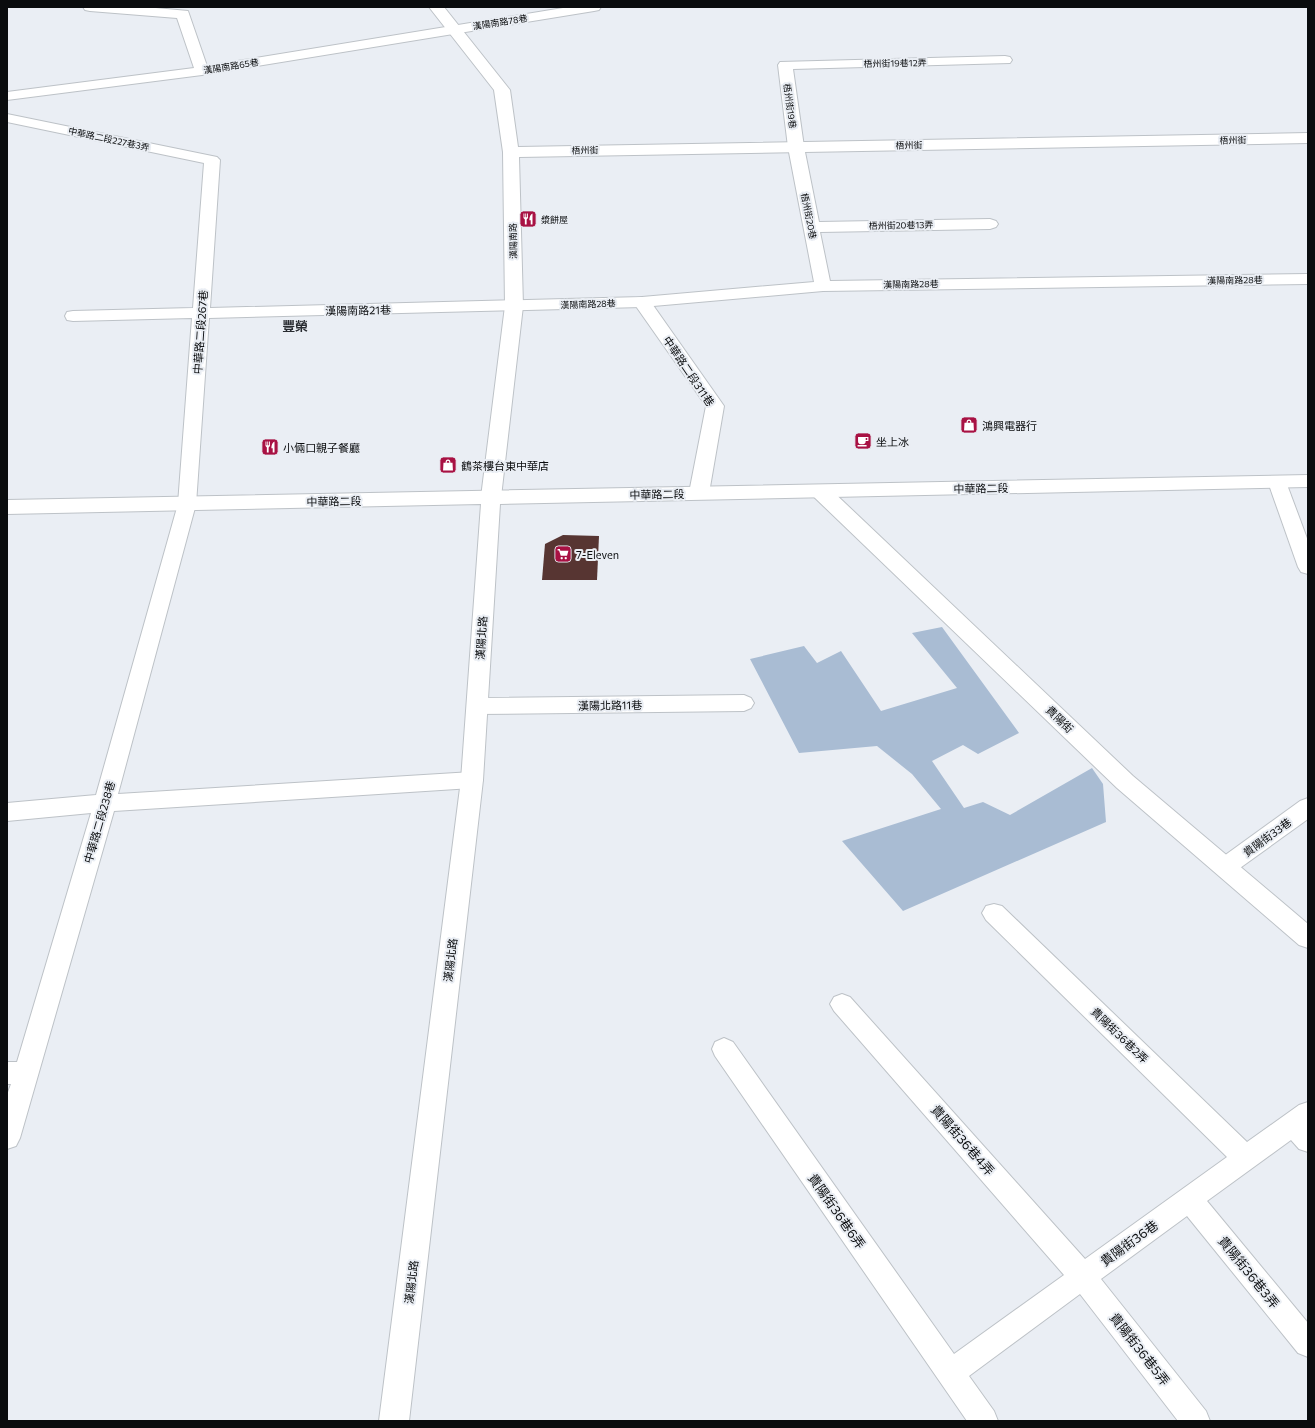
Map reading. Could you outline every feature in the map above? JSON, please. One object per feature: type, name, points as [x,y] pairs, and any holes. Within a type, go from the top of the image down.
[{"type":"street","name":"漢陽南路","points":[[436,7],[502,90],[510,152],[514,306],[491,498]]},
{"type":"street","name":"梧州街","points":[[510,152],[1308,138]]},
{"type":"street","name":"中華路二段311巷","points":[[642,302],[715,406],[699,493]]},
{"type":"street","name":"中華路二段","points":[[7,507],[1308,481]]},
{"type":"street","name":"貴陽街","points":[[820,491],[1125,782],[1308,938]]},
{"type":"street","name":"漢陽北路","points":[[394,1421],[472,780],[491,498]]},
{"type":"lane","points":[[90,7],[182,14],[202,71]]},
{"type":"lane","name":"漢陽南路78巷","points":[[453,29],[594,7]]},
{"type":"lane","name":"漢陽南路65巷","points":[[7,96],[202,71],[453,29]]},
{"type":"lane","name":"梧州街19巷12弄","points":[[785,65],[1005,60]]},
{"type":"lane","name":"梧州街19巷","points":[[785,65],[796,147]]},
{"type":"lane","name":"中華路二段227巷3弄","points":[[7,118],[212,160]]},
{"type":"lane","name":"梧州街20巷","points":[[796,147],[823,286]]},
{"type":"lane","name":"中華路二段267巷","points":[[187,504],[212,160]]},
{"type":"lane","name":"梧州街20巷13弄","points":[[812,227],[990,224]]},
{"type":"lane","name":"漢陽南路28巷","points":[[514,306],[642,302],[823,286],[1308,279]]},
{"type":"lane","name":"漢陽南路21巷","points":[[73,316],[514,306]]},
{"type":"lane","points":[[1277,482],[1308,567]]},
{"type":"lane","name":"中華路二段238巷","points":[[7,1138],[16,1072],[105,803],[187,504]]},
{"type":"lane","name":"漢陽北路11巷","points":[[477,706],[744,703]]},
{"type":"lane","points":[[7,812],[105,803],[472,780]]},
{"type":"lane","name":"貴陽街33巷","points":[[1225,867],[1308,807]]},
{"type":"lane","name":"貴陽街36巷2弄","points":[[994,912],[1246,1158]]},
{"type":"lane","name":"貴陽街36巷4弄","points":[[842,1004],[1083,1277]]},
{"type":"lane","name":"貴陽街36巷6弄","points":[[724,1049],[984,1421]]},
{"type":"lane","name":"貴陽街36巷","points":[[950,1373],[1246,1158],[1303,1126]]},
{"type":"lane","name":"貴陽街36巷3弄","points":[[1190,1200],[1308,1344]]},
{"type":"lane","name":"貴陽街36巷5弄","points":[[1083,1277],[1196,1421]]},
{"type":"shaded area","points":[[942,627],[1019,733],[978,754],[963,745],[932,761],[964,808],[983,802],[1010,815],[1092,768],[1103,784],[1106,822],[903,911],[842,841],[941,809],[912,774],[877,746],[799,753],[750,659],[804,646],[817,663],[841,651],[881,711],[957,688],[912,633]]},
{"type":"building","points":[[563,535],[599,536],[597,580],[542,580],[545,544]]},
{"type":"place","name":"漿餅屋","points":[[528,219]]},
{"type":"place","name":"鴻興電器行","points":[[969,425]]},
{"type":"place","name":"坐上冰","points":[[863,441]]},
{"type":"place","name":"小倆口親子餐廳","points":[[270,447]]},
{"type":"place","name":"鶴茶樓台東中華店","points":[[448,465]]},
{"type":"place","name":"7-Eleven","points":[[563,554]]},
{"type":"district","name":"豐榮","points":[[295,326]]}]
